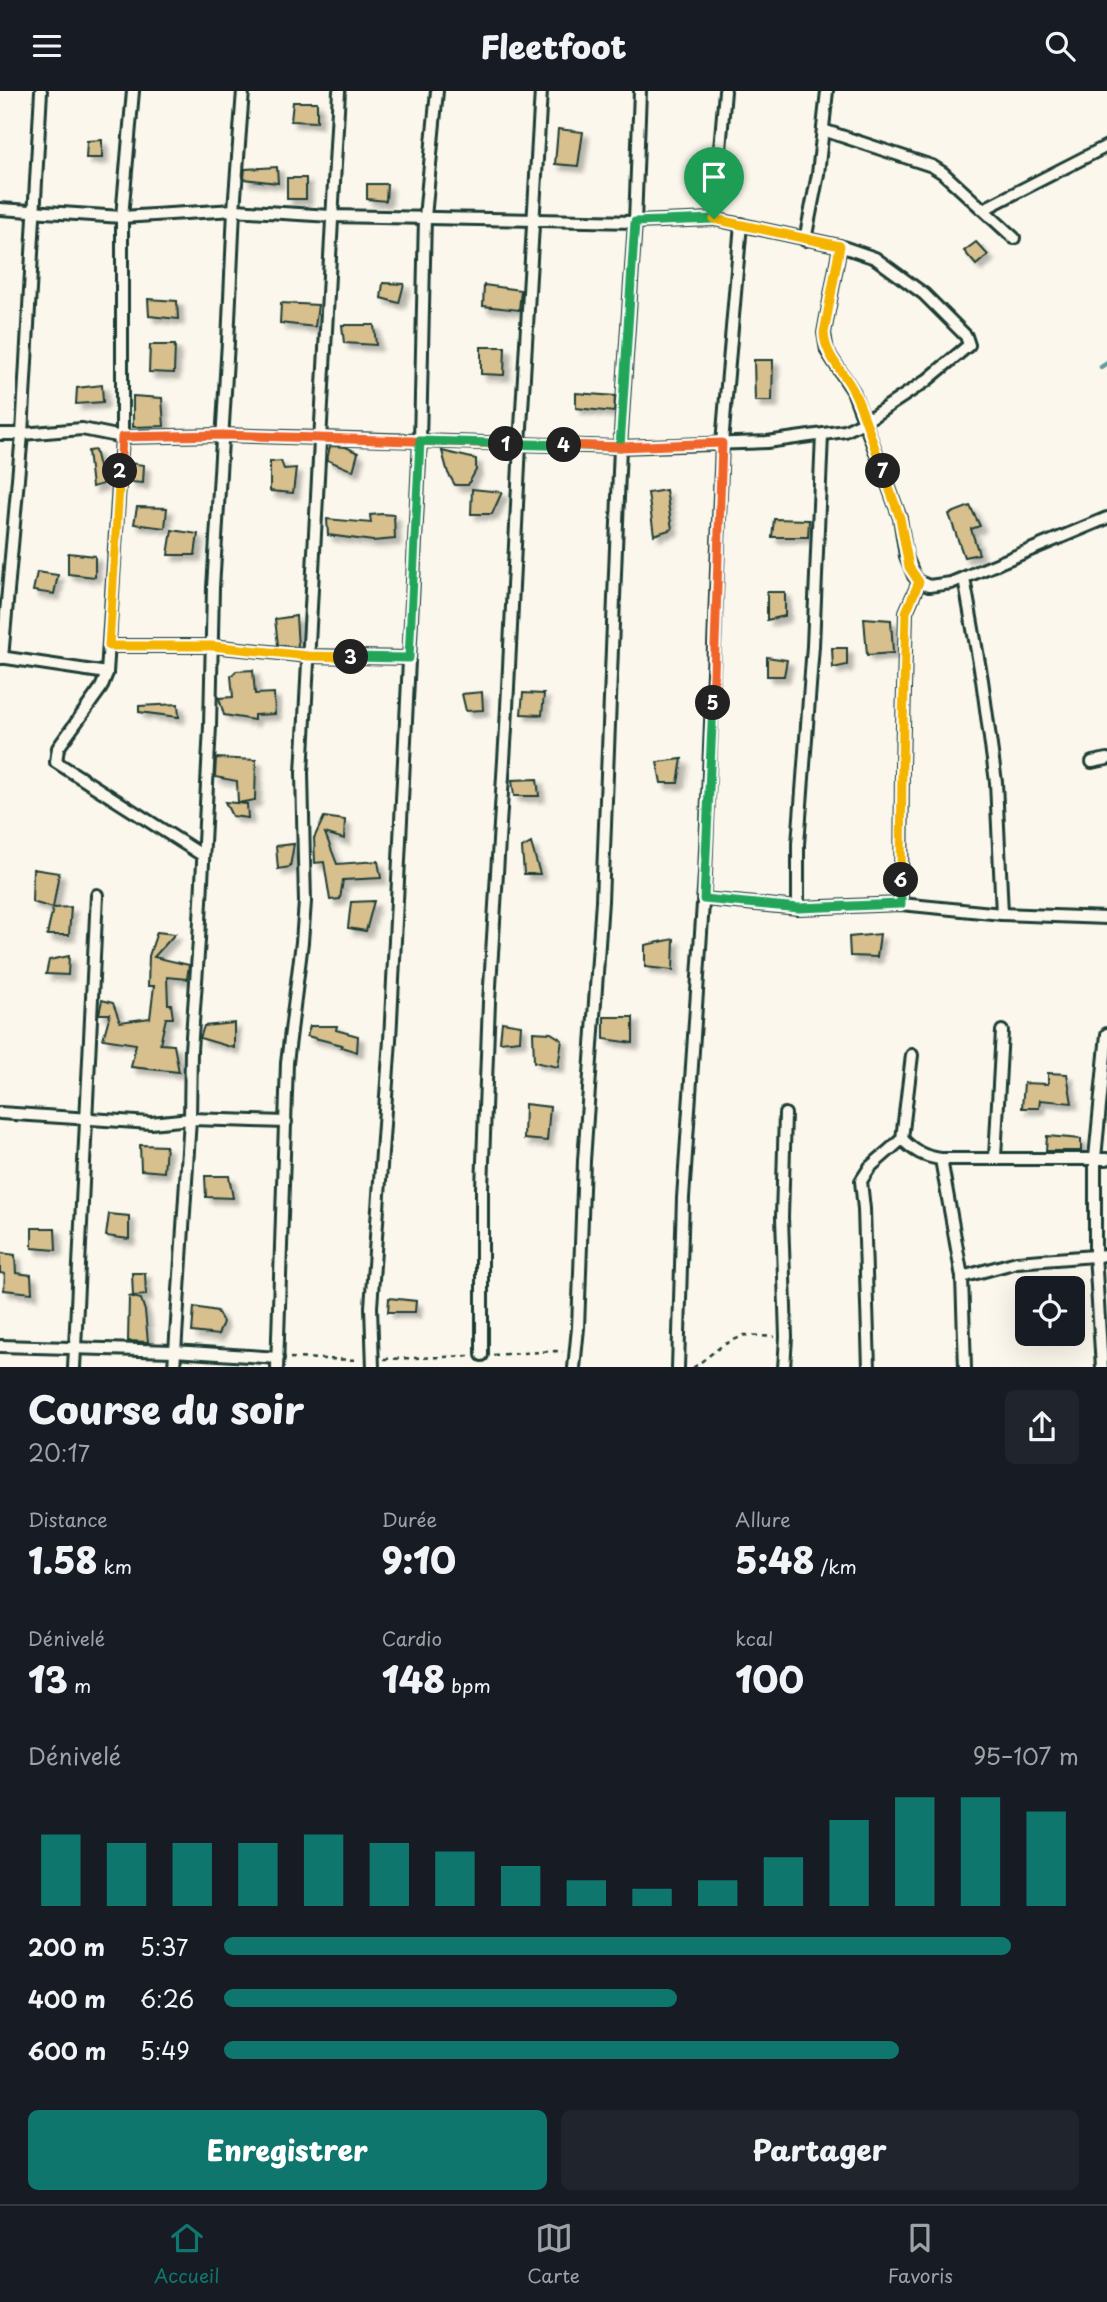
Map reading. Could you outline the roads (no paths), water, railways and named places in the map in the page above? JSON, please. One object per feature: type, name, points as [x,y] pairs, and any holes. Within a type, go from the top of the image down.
[{"type":"street","points":[[41,91],[22,434],[1,657],[107,673]]},
{"type":"street","points":[[133,91],[122,218],[122,437],[107,673],[101,688],[58,748],[56,761],[202,855]]},
{"type":"street","points":[[174,1367],[190,1119],[191,1050],[199,940],[222,435],[243,91]]},
{"type":"street","points":[[0,1346],[174,1351],[278,1363],[287,1063],[305,902],[302,772],[339,91]]},
{"type":"street","points":[[372,1364],[371,1307],[390,1040],[420,441],[425,217],[437,91]]},
{"type":"street","points":[[482,1355],[482,1188],[489,1002],[541,91]]},
{"type":"street","points":[[574,1367],[578,1328],[584,1161],[602,901],[620,447],[635,222],[640,91]]},
{"type":"street","points":[[714,219],[725,91]]},
{"type":"street","points":[[805,240],[818,174],[827,91]]},
{"type":"street","points":[[822,130],[932,166],[1014,238]]},
{"type":"street","points":[[984,209],[1107,146]]},
{"type":"street","points":[[0,209],[122,218],[234,210],[331,216],[635,222],[714,219],[840,246],[875,258],[909,281],[966,336],[969,345],[926,381],[864,422],[845,431],[767,442],[620,447],[222,435],[122,437],[82,429],[0,434]]},
{"type":"street","points":[[678,1367],[683,1198],[704,899],[722,443],[741,224]]},
{"type":"street","points":[[840,246],[824,343],[853,391],[900,518],[909,567],[919,582],[929,586],[942,586],[1107,518]]},
{"type":"street","points":[[799,908],[798,844],[813,646],[822,435]]},
{"type":"street","points":[[964,578],[996,782],[1002,914]]},
{"type":"street","points":[[901,904],[906,612],[919,582]]},
{"type":"street","points":[[109,646],[212,646],[308,656],[409,658]]},
{"type":"street","points":[[1093,762],[1107,759]]},
{"type":"street","points":[[74,1367],[97,895]]},
{"type":"street","points":[[704,899],[799,908],[901,904],[1002,914],[1107,918]]},
{"type":"street","points":[[995,1157],[1002,1031]]},
{"type":"street","points":[[1102,1367],[1095,1254],[1107,1034]]},
{"type":"street","points":[[869,1367],[861,1181],[870,1167],[902,1139],[912,1055]]},
{"type":"street","points":[[0,1113],[150,1123],[190,1119],[286,1122]]},
{"type":"street","points":[[784,1367],[786,1337],[782,1217],[785,1114]]},
{"type":"street","points":[[902,1139],[913,1150],[941,1159],[1101,1158]]},
{"type":"street","points":[[941,1159],[962,1277],[965,1367]]},
{"type":"street","points":[[962,1277],[1017,1262],[1107,1255]]},
{"type":"waterway","points":[[1101,367],[1107,363]]}]
